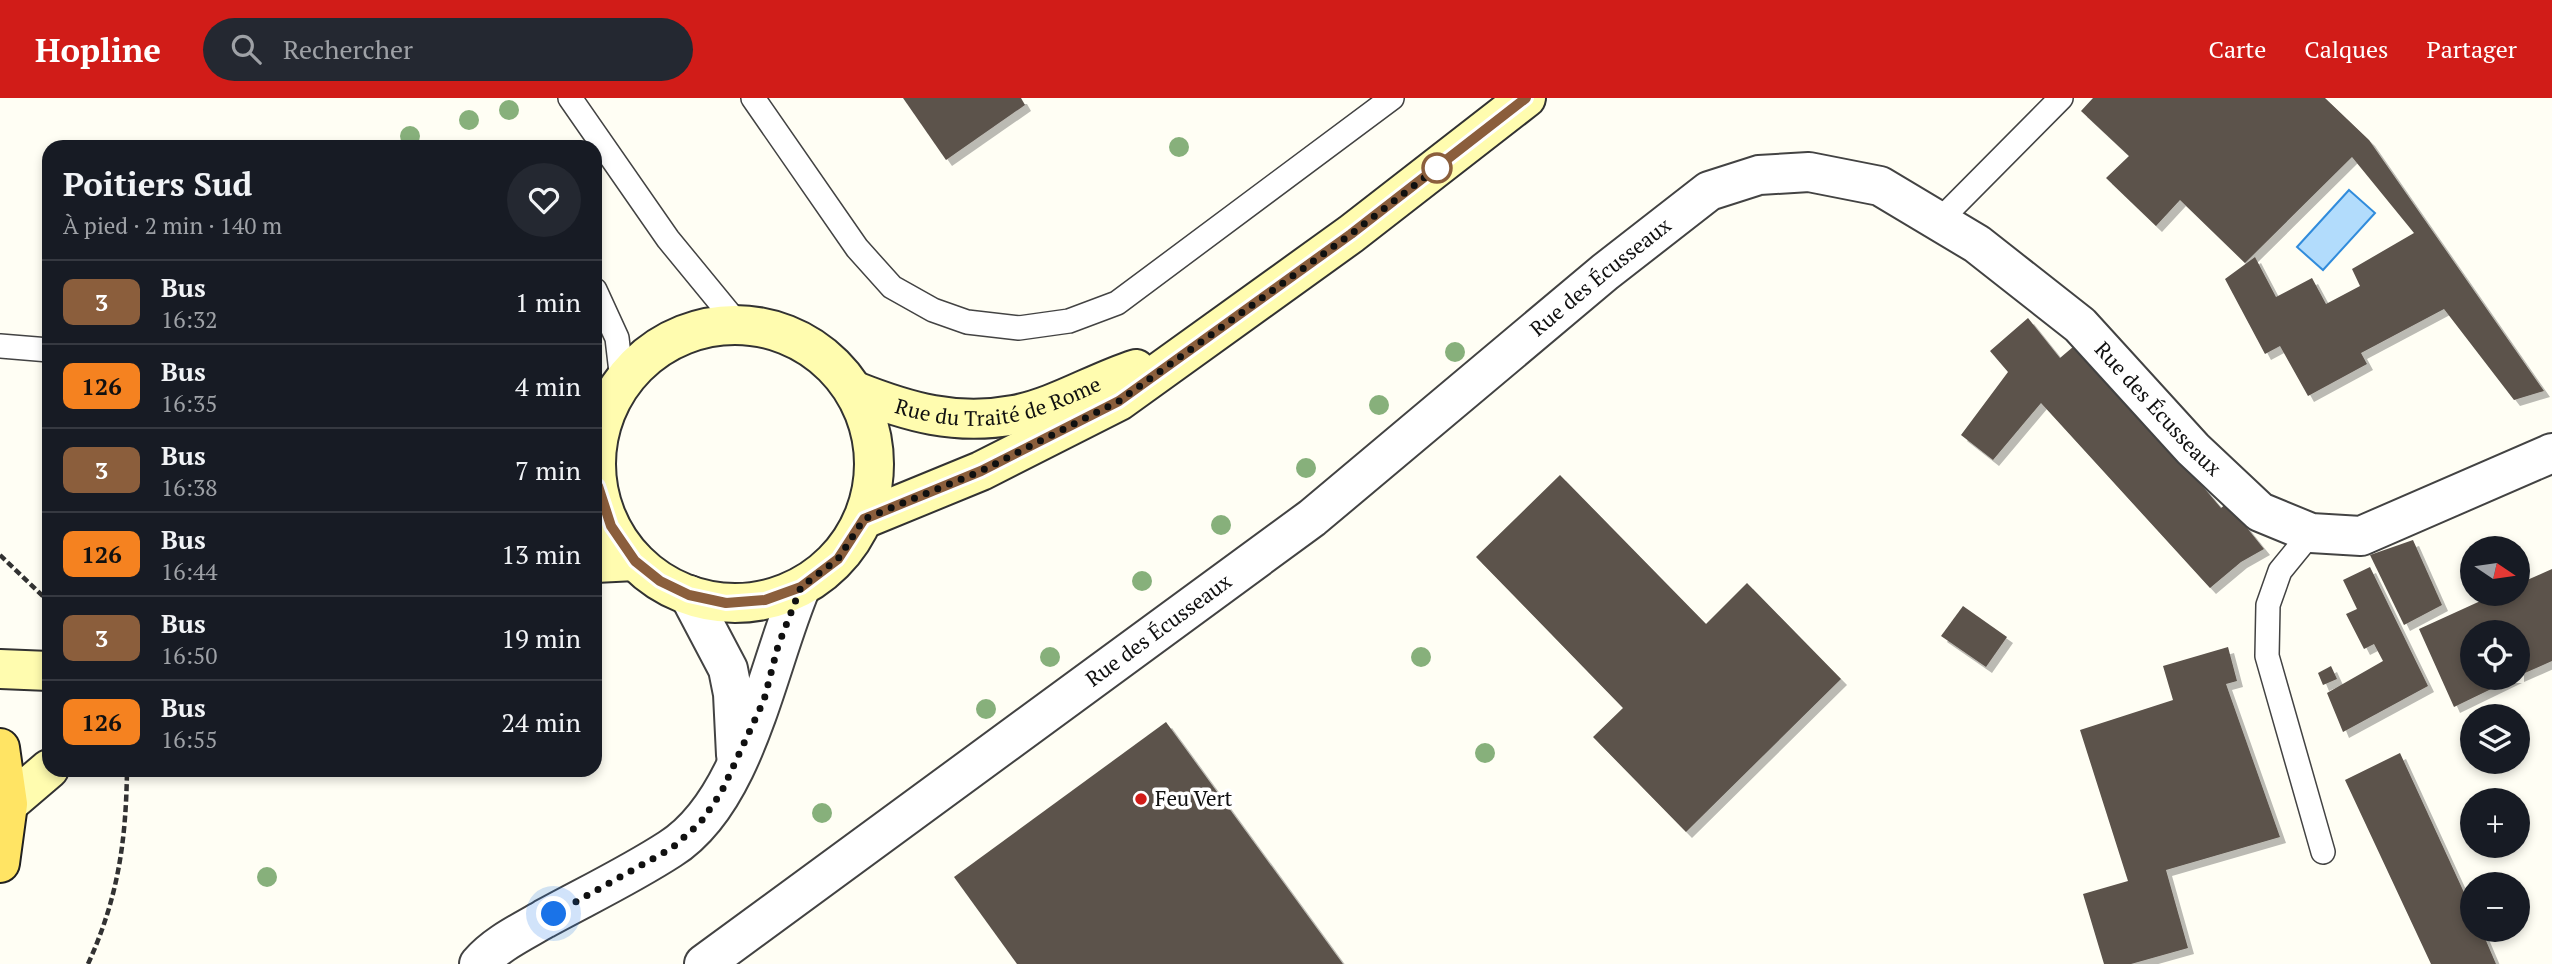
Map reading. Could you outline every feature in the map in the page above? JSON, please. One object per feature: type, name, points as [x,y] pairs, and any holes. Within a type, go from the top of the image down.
[{"type":"main road","points":[[0,748],[8,804],[0,863]]},
{"type":"street","name":"Rue du Traité de Rome","points":[[864,519],[981,471],[1119,401],[1351,234],[1526,98]]},
{"type":"street","name":"Rue des Écusseaux","points":[[704,964],[1312,518],[1605,272],[1709,191],[1759,175],[1809,172],[1880,186],[1977,244],[2081,325],[2193,449],[2260,512],[2311,533],[2361,536],[2552,453]]},
{"type":"street","points":[[602,425],[622,382],[653,350],[693,330],[737,323],[784,332],[825,355],[855,391],[872,432],[875,476],[864,519],[838,559],[801,587],[765,600],[726,603],[689,595],[660,581],[635,561],[611,526],[602,499]]},
{"type":"street","name":"Rue du Traité de Rome","points":[[855,391],[906,411],[932,417],[970,419],[1014,415],[1105,379],[1181,355]]},
{"type":"street","points":[[602,563],[635,561]]},
{"type":"street","points":[[479,964],[507,940],[672,848],[700,823],[721,793],[764,700],[778,646],[801,587]]},
{"type":"street","points":[[689,595],[728,669],[733,694],[736,761]]},
{"type":"street","points":[[0,669],[42,671]]},
{"type":"street","points":[[8,804],[42,775]]},
{"type":"lane","points":[[570,98],[599,140]]},
{"type":"lane","points":[[753,98],[856,248],[892,287],[933,310],[967,322],[1018,328],[1069,321],[1117,303],[1392,98]]},
{"type":"lane","points":[[1939,221],[2061,98]]},
{"type":"lane","points":[[602,144],[668,239],[737,323]]},
{"type":"lane","points":[[602,305],[617,338],[622,382]]},
{"type":"lane","points":[[0,346],[42,349]]},
{"type":"lane","points":[[2311,533],[2280,571],[2269,605],[2266,656],[2323,852]]},
{"type":"path","points":[[0,555],[42,595]]},
{"type":"path","points":[[88,964],[105,927],[119,878],[126,820],[127,777]]},
{"type":"water","points":[[2349,190],[2375,213],[2323,270],[2297,247]]},
{"type":"building","points":[[903,98],[1021,98],[1025,105],[946,160]]},
{"type":"building","points":[[2093,98],[2325,98],[2369,140],[2544,391],[2514,400],[2444,309],[2361,353],[2367,364],[2308,396],[2280,346],[2265,354],[2225,279],[2255,257],[2276,297],[2312,278],[2326,304],[2360,286],[2352,269],[2414,233],[2352,157],[2245,263],[2180,200],[2156,226],[2106,178],[2129,156],[2081,111]]},
{"type":"building","points":[[2028,318],[2060,358],[2080,341],[2221,508],[2227,503],[2264,549],[2241,562],[2210,588],[2041,403],[1993,460],[1961,435],[2008,372],[1990,351]]},
{"type":"building","points":[[1560,475],[1706,624],[1747,583],[1841,679],[1686,832],[1593,737],[1623,708],[1476,557]]},
{"type":"building","points":[[2413,540],[2442,605],[2404,625],[2370,555]]},
{"type":"building","points":[[2370,567],[2428,686],[2343,732],[2327,693],[2383,661],[2374,644],[2364,649],[2346,614],[2357,609],[2343,580]]},
{"type":"building","points":[[2552,569],[2552,661],[2530,671],[2530,620],[2460,620],[2460,690],[2489,690],[2454,707],[2419,629],[2469,606],[2530,606],[2530,579]]},
{"type":"building","points":[[1963,606],[2007,637],[1986,667],[1941,636]]},
{"type":"building","points":[[2228,647],[2237,681],[2226,684],[2280,837],[2166,870],[2188,948],[2131,964],[2104,964],[2083,894],[2128,881],[2080,730],[2173,700],[2163,666]]},
{"type":"building","points":[[2331,666],[2337,679],[2323,685],[2318,673]]},
{"type":"building","name":"Feu Vert","points":[[1166,722],[1343,964],[1017,964],[954,877]]},
{"type":"building","points":[[2400,753],[2460,884],[2460,942],[2487,942],[2496,964],[2431,964],[2345,780]]},
{"type":"bus line","name":"3","points":[[602,498],[611,526],[635,561],[660,581],[689,595],[726,603],[765,600],[801,587],[838,559],[864,519],[981,471],[1119,401],[1351,234],[1526,98]]},
{"type":"place","name":"Feu Vert","points":[[1141,799]]},
{"type":"route","points":[[554,914],[672,848],[700,823],[721,793],[764,700],[778,646],[801,587],[838,559],[864,519],[981,471],[1119,401],[1351,234],[1437,168]]}]
